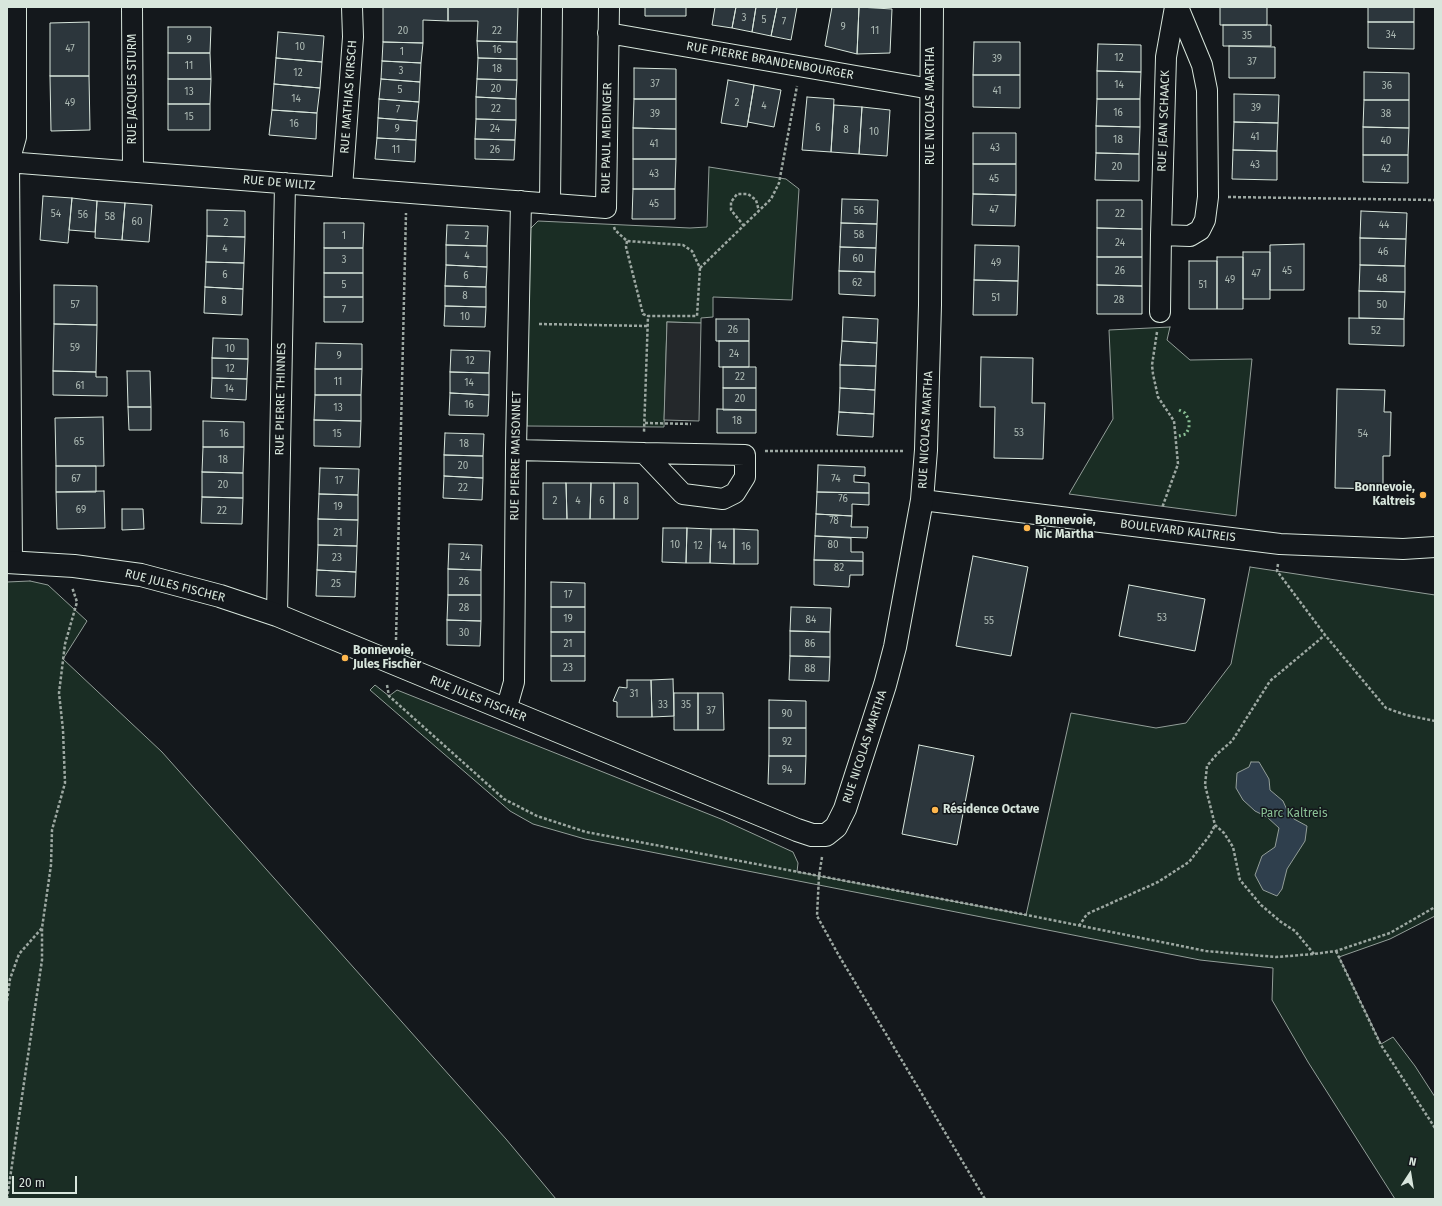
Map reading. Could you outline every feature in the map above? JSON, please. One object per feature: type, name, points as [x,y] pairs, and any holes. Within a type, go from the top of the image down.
[{"type":"street","points":[[9,561],[8,162],[16,137],[16,7]]},
{"type":"street","name":"RUE JACQUES STURM","points":[[132,7],[133,172]]},
{"type":"street","name":"RUE MATHIAS KIRSCH","points":[[342,188],[353,37],[352,7]]},
{"type":"street","points":[[550,204],[552,7]]},
{"type":"street","name":"RUE PAUL MEDINGER","points":[[550,204],[606,208],[609,7]]},
{"type":"street","name":"RUE NICOLAS MARTHA","points":[[826,835],[836,827],[845,809],[885,685],[895,647],[922,500],[926,450],[930,305],[932,7]]},
{"type":"street","name":"RUE JEAN SCHAACK","points":[[1161,235],[1190,236],[1200,230],[1205,220],[1208,196],[1207,90],[1202,65],[1177,7]]},
{"type":"street","name":"RUE JEAN SCHAACK","points":[[1160,312],[1166,57],[1177,7]]},
{"type":"street","name":"RUE PIERRE BRANDENBOURGER","points":[[608,33],[931,88]]},
{"type":"street","name":"RUE DE WILTZ","points":[[8,162],[550,204]]},
{"type":"street","name":"RUE PIERRE THINNES","points":[[277,615],[285,183]]},
{"type":"street","name":"RUE PIERRE MAISONNET","points":[[506,710],[514,682],[516,450],[521,201]]},
{"type":"street","points":[[516,450],[745,455],[744,477],[735,493],[722,499],[683,494],[644,453]]},
{"type":"street","name":"BOULEVARD KALTREIS","points":[[922,500],[1280,544],[1403,549],[1435,547]]},
{"type":"street","name":"RUE JULES FISCHER","points":[[9,561],[74,566],[141,575],[220,596],[277,615],[796,830],[812,835],[826,835]]},
{"type":"path","points":[[700,268],[771,200],[779,184],[801,66]]},
{"type":"path","points":[[406,193],[389,696],[504,799],[537,816],[586,832],[1206,951],[1276,957],[1336,951],[1390,933],[1435,907]]},
{"type":"path","points":[[744,226],[731,210],[731,202],[737,194],[748,194],[756,200],[759,211]]},
{"type":"path","points":[[1208,196],[1435,200]]},
{"type":"path","points":[[606,208],[615,230],[627,241],[683,245],[692,251],[700,268],[697,316],[648,316],[643,314],[626,248],[627,241]]},
{"type":"path","points":[[1154,528],[1170,489],[1178,464],[1174,421],[1158,397],[1153,374],[1152,365],[1160,312]]},
{"type":"path","points":[[644,453],[648,316]]},
{"type":"path","points":[[518,323],[648,326]]},
{"type":"path","points":[[645,423],[692,424]]},
{"type":"path","points":[[745,455],[768,450],[886,452],[926,450]]},
{"type":"path","points":[[1280,544],[1277,571],[1325,635],[1386,708],[1406,715],[1435,722]]},
{"type":"path","points":[[7,1199],[42,960],[42,928],[51,865],[52,830],[65,783],[63,730],[59,693],[65,644],[77,602],[72,586],[74,566]]},
{"type":"path","points":[[1314,954],[1295,931],[1281,922],[1261,905],[1240,880],[1232,847],[1224,833],[1215,825],[1205,785],[1206,766],[1232,741],[1270,681],[1325,635]]},
{"type":"path","points":[[1079,926],[1087,914],[1158,882],[1189,862],[1210,835],[1215,825]]},
{"type":"path","points":[[819,876],[817,916],[842,961],[985,1199]]},
{"type":"path","points":[[7,1001],[10,980],[19,954],[42,928]]},
{"type":"path","points":[[1336,951],[1381,1045],[1435,1128]]},
{"type":"green space","points":[[709,167],[786,179],[799,189],[792,300],[713,297],[713,317],[701,318],[701,323],[667,322],[664,427],[527,426],[530,229],[538,221],[690,228],[707,227]]},
{"type":"green space","points":[[1170,327],[1167,340],[1190,360],[1252,359],[1236,516],[1069,494],[1113,419],[1109,330]]},
{"type":"green space","name":"Parc Kaltreis","points":[[1250,567],[1435,595],[1435,916],[1390,939],[1339,957],[1381,1044],[1393,1037],[1415,1066],[1435,1097],[1435,1199],[1395,1199],[1308,1062],[1272,1000],[1273,968],[1200,960],[585,839],[533,824],[510,811],[370,690],[375,685],[389,696],[397,690],[721,819],[793,852],[798,863],[797,872],[1026,915],[1071,713],[1156,728],[1186,723],[1231,664]]},
{"type":"green space","points":[[30,581],[48,585],[87,621],[63,659],[162,752],[506,1139],[556,1199],[7,1199],[7,582]]},
{"type":"shaded area","points":[[667,322],[701,323],[699,421],[664,420]]},
{"type":"water","points":[[1251,762],[1259,762],[1269,779],[1270,790],[1283,801],[1287,810],[1294,819],[1307,826],[1305,841],[1287,869],[1282,889],[1277,896],[1263,890],[1255,875],[1262,856],[1275,847],[1279,828],[1267,817],[1255,811],[1243,800],[1236,788],[1237,773],[1249,767]]},
{"type":"building","points":[[383,7],[448,7],[448,21],[423,20],[423,43],[383,42]]},
{"type":"building","points":[[448,7],[518,7],[517,42],[477,41],[478,21],[448,21]]},
{"type":"building","points":[[645,7],[686,7],[686,16],[645,16]]},
{"type":"building","points":[[715,7],[736,7],[732,28],[712,25]]},
{"type":"building","points":[[736,7],[756,7],[752,32],[732,28]]},
{"type":"building","points":[[756,7],[777,7],[771,36],[752,32]]},
{"type":"building","points":[[777,7],[797,7],[791,40],[771,36]]},
{"type":"building","points":[[832,7],[859,7],[857,54],[825,46]]},
{"type":"building","points":[[859,7],[892,9],[890,53],[857,54]]},
{"type":"building","points":[[1220,7],[1267,7],[1267,25],[1220,25]]},
{"type":"building","points":[[1368,7],[1414,7],[1414,22],[1368,22]]},
{"type":"building","points":[[89,22],[89,76],[50,76],[50,23]]},
{"type":"building","points":[[1368,22],[1414,22],[1414,49],[1368,48]]},
{"type":"building","points":[[1223,25],[1271,25],[1271,46],[1223,46]]},
{"type":"building","points":[[168,27],[211,27],[210,53],[168,53]]},
{"type":"building","points":[[278,32],[324,36],[322,62],[276,58]]},
{"type":"building","points":[[477,41],[517,42],[517,59],[478,58]]},
{"type":"building","points":[[383,42],[423,43],[421,63],[382,61]]},
{"type":"building","points":[[974,42],[1020,42],[1020,75],[973,75]]},
{"type":"building","points":[[1098,44],[1141,45],[1141,72],[1097,71]]},
{"type":"building","points":[[1229,46],[1275,47],[1275,78],[1229,78]]},
{"type":"building","points":[[168,53],[210,53],[211,79],[168,79]]},
{"type":"building","points":[[276,58],[322,62],[320,88],[274,84]]},
{"type":"building","points":[[478,58],[517,59],[517,80],[477,79]]},
{"type":"building","points":[[382,61],[421,63],[420,82],[381,79]]},
{"type":"building","points":[[634,68],[676,69],[676,99],[634,99]]},
{"type":"building","points":[[1097,71],[1141,72],[1140,99],[1097,99]]},
{"type":"building","points":[[1364,72],[1409,73],[1409,100],[1364,100]]},
{"type":"building","points":[[973,75],[1020,75],[1020,108],[973,107]]},
{"type":"building","points":[[50,76],[89,76],[90,130],[51,131]]},
{"type":"building","points":[[168,79],[211,79],[210,104],[168,104]]},
{"type":"building","points":[[381,79],[420,82],[419,102],[379,99]]},
{"type":"building","points":[[477,79],[517,80],[516,99],[476,97]]},
{"type":"building","points":[[728,80],[754,85],[747,127],[721,123]]},
{"type":"building","points":[[274,84],[320,88],[317,113],[272,110]]},
{"type":"building","points":[[754,85],[781,90],[774,127],[748,122]]},
{"type":"building","points":[[1234,94],[1279,95],[1278,123],[1234,122]]},
{"type":"building","points":[[476,97],[516,99],[516,120],[476,119]]},
{"type":"building","points":[[807,97],[834,99],[831,152],[802,150]]},
{"type":"building","points":[[379,99],[419,102],[417,121],[378,118]]},
{"type":"building","points":[[634,99],[676,99],[676,129],[633,128]]},
{"type":"building","points":[[1097,99],[1140,99],[1140,127],[1096,126]]},
{"type":"building","points":[[1364,100],[1409,100],[1409,128],[1363,127]]},
{"type":"building","points":[[168,104],[210,104],[210,130],[168,130]]},
{"type":"building","points":[[834,105],[862,107],[859,154],[831,152]]},
{"type":"building","points":[[862,107],[890,110],[887,156],[859,154]]},
{"type":"building","points":[[272,110],[317,113],[316,139],[269,135]]},
{"type":"building","points":[[378,118],[417,121],[416,140],[377,138]]},
{"type":"building","points":[[476,119],[516,120],[515,140],[475,139]]},
{"type":"building","points":[[1234,122],[1278,123],[1277,151],[1233,150]]},
{"type":"building","points":[[1096,126],[1140,127],[1139,154],[1096,153]]},
{"type":"building","points":[[1363,127],[1409,128],[1408,155],[1363,155]]},
{"type":"building","points":[[633,128],[676,129],[676,159],[633,159]]},
{"type":"building","points":[[973,133],[1016,133],[1016,164],[973,164]]},
{"type":"building","points":[[377,138],[416,140],[415,162],[375,159]]},
{"type":"building","points":[[475,139],[515,140],[514,160],[475,159]]},
{"type":"building","points":[[1233,150],[1277,151],[1277,180],[1232,179]]},
{"type":"building","points":[[1096,153],[1139,154],[1139,181],[1095,180]]},
{"type":"building","points":[[1363,155],[1408,155],[1408,183],[1363,182]]},
{"type":"building","points":[[633,159],[676,159],[675,189],[633,189]]},
{"type":"building","points":[[973,164],[1016,164],[1016,195],[973,194]]},
{"type":"building","points":[[633,189],[675,189],[675,219],[632,219]]},
{"type":"building","points":[[973,194],[1016,195],[1015,226],[972,225]]},
{"type":"building","points":[[43,196],[72,198],[68,243],[40,240]]},
{"type":"building","points":[[72,198],[97,201],[95,232],[69,230]]},
{"type":"building","points":[[842,199],[878,200],[877,224],[841,223]]},
{"type":"building","points":[[1097,200],[1142,200],[1142,229],[1097,228]]},
{"type":"building","points":[[97,201],[125,203],[122,240],[95,238]]},
{"type":"building","points":[[125,203],[152,205],[149,242],[122,240]]},
{"type":"building","points":[[207,210],[245,211],[245,237],[207,236]]},
{"type":"building","points":[[1361,211],[1407,213],[1406,239],[1360,238]]},
{"type":"building","points":[[324,223],[364,223],[363,248],[324,248]]},
{"type":"building","points":[[841,223],[877,224],[876,248],[840,247]]},
{"type":"building","points":[[447,225],[488,226],[487,246],[446,245]]},
{"type":"building","points":[[1097,228],[1142,229],[1142,257],[1097,257]]},
{"type":"building","points":[[207,236],[245,237],[244,263],[206,262]]},
{"type":"building","points":[[1360,238],[1406,239],[1405,266],[1360,265]]},
{"type":"building","points":[[1304,244],[1304,290],[1270,290],[1270,245]]},
{"type":"building","points":[[446,245],[487,246],[487,267],[446,265]]},
{"type":"building","points":[[975,245],[1019,246],[1018,281],[974,280]]},
{"type":"building","points":[[840,247],[876,248],[875,272],[839,271]]},
{"type":"building","points":[[324,248],[363,248],[363,273],[324,273]]},
{"type":"building","points":[[1243,252],[1270,252],[1270,299],[1243,299]]},
{"type":"building","points":[[1097,257],[1142,257],[1142,286],[1097,285]]},
{"type":"building","points":[[1217,257],[1243,257],[1243,309],[1217,309]]},
{"type":"building","points":[[1189,261],[1217,261],[1217,309],[1189,309]]},
{"type":"building","points":[[206,262],[244,263],[243,289],[205,287]]},
{"type":"building","points":[[446,265],[487,267],[486,287],[445,286]]},
{"type":"building","points":[[1360,265],[1405,266],[1405,292],[1359,291]]},
{"type":"building","points":[[839,271],[875,272],[875,296],[839,294]]},
{"type":"building","points":[[324,273],[363,273],[363,297],[324,297]]},
{"type":"building","points":[[974,280],[1018,281],[1017,315],[973,315]]},
{"type":"building","points":[[54,285],[97,286],[97,325],[54,324]]},
{"type":"building","points":[[1097,285],[1142,286],[1142,314],[1097,314]]},
{"type":"building","points":[[445,286],[486,287],[486,307],[445,306]]},
{"type":"building","points":[[205,287],[243,289],[242,315],[204,313]]},
{"type":"building","points":[[1359,291],[1405,292],[1404,319],[1359,318]]},
{"type":"building","points":[[324,297],[363,297],[363,322],[324,322]]},
{"type":"building","points":[[445,306],[486,307],[485,327],[444,326]]},
{"type":"building","points":[[843,317],[878,319],[877,343],[842,341]]},
{"type":"building","points":[[1349,318],[1404,319],[1404,346],[1349,344]]},
{"type":"building","points":[[716,319],[749,319],[749,341],[716,341]]},
{"type":"building","points":[[54,324],[97,325],[96,372],[53,371]]},
{"type":"building","points":[[213,338],[248,339],[248,359],[212,358]]},
{"type":"building","points":[[719,341],[749,341],[749,367],[719,367]]},
{"type":"building","points":[[842,341],[877,343],[876,366],[840,365]]},
{"type":"building","points":[[316,343],[362,344],[362,369],[315,369]]},
{"type":"building","points":[[451,350],[490,351],[489,373],[450,372]]},
{"type":"building","points":[[981,357],[1033,358],[1032,403],[1045,403],[1043,459],[994,458],[995,407],[980,407]]},
{"type":"building","points":[[212,358],[248,359],[247,379],[212,378]]},
{"type":"building","points":[[840,365],[876,366],[875,390],[840,388]]},
{"type":"building","points":[[723,367],[756,367],[756,388],[723,388]]},
{"type":"building","points":[[315,369],[362,369],[361,395],[315,395]]},
{"type":"building","points":[[53,371],[96,372],[96,377],[107,377],[107,396],[53,395]]},
{"type":"building","points":[[127,371],[150,371],[151,407],[128,407]]},
{"type":"building","points":[[450,372],[489,373],[489,395],[450,393]]},
{"type":"building","points":[[212,378],[247,379],[246,400],[211,398]]},
{"type":"building","points":[[723,388],[756,388],[756,410],[723,410]]},
{"type":"building","points":[[840,388],[875,390],[874,414],[839,412]]},
{"type":"building","points":[[1337,389],[1385,390],[1384,412],[1391,412],[1390,456],[1383,456],[1383,489],[1335,488]]},
{"type":"building","points":[[450,393],[489,395],[488,416],[449,415]]},
{"type":"building","points":[[315,395],[361,395],[361,421],[314,420]]},
{"type":"building","points":[[128,407],[151,407],[151,430],[129,430]]},
{"type":"building","points":[[717,409],[756,410],[756,433],[717,433]]},
{"type":"building","points":[[839,412],[874,414],[873,437],[837,435]]},
{"type":"building","points":[[103,417],[104,466],[56,466],[55,418]]},
{"type":"building","points":[[314,420],[361,421],[360,447],[314,446]]},
{"type":"building","points":[[203,421],[244,422],[244,447],[203,447]]},
{"type":"building","points":[[445,433],[484,434],[483,456],[444,455]]},
{"type":"building","points":[[203,447],[244,447],[243,473],[202,472]]},
{"type":"building","points":[[444,455],[483,456],[483,478],[444,476]]},
{"type":"building","points":[[818,465],[865,467],[865,476],[854,475],[854,482],[869,483],[869,493],[817,492]]},
{"type":"building","points":[[56,466],[96,466],[96,492],[56,492]]},
{"type":"building","points":[[320,468],[359,469],[358,495],[319,494]]},
{"type":"building","points":[[202,472],[243,473],[243,498],[202,497]]},
{"type":"building","points":[[444,476],[483,478],[482,500],[443,498]]},
{"type":"building","points":[[543,483],[566,483],[567,519],[543,519]]},
{"type":"building","points":[[566,483],[591,483],[590,519],[567,519]]},
{"type":"building","points":[[591,483],[614,483],[614,519],[590,519]]},
{"type":"building","points":[[614,483],[638,483],[638,519],[614,519]]},
{"type":"building","points":[[104,491],[105,528],[57,529],[56,492]]},
{"type":"building","points":[[817,492],[869,493],[869,505],[852,504],[852,516],[816,514]]},
{"type":"building","points":[[319,494],[358,495],[358,520],[318,519]]},
{"type":"building","points":[[202,497],[243,498],[242,524],[201,523]]},
{"type":"building","points":[[122,509],[143,509],[144,529],[122,530]]},
{"type":"building","points":[[816,514],[852,516],[851,527],[868,527],[867,538],[815,536]]},
{"type":"building","points":[[318,519],[358,520],[357,546],[318,545]]},
{"type":"building","points":[[663,528],[687,528],[686,563],[662,562]]},
{"type":"building","points":[[687,528],[711,529],[710,563],[686,563]]},
{"type":"building","points":[[711,529],[734,529],[734,564],[710,563]]},
{"type":"building","points":[[734,529],[758,530],[758,564],[734,564]]},
{"type":"building","points":[[815,536],[851,538],[851,552],[863,552],[863,561],[814,560]]},
{"type":"building","points":[[449,544],[482,545],[481,570],[448,569]]},
{"type":"building","points":[[318,545],[357,546],[356,572],[317,570]]},
{"type":"building","points":[[973,556],[1028,567],[1011,656],[956,646]]},
{"type":"building","points":[[814,560],[863,561],[863,575],[850,575],[849,587],[814,585]]},
{"type":"building","points":[[448,569],[481,570],[481,595],[448,595]]},
{"type":"building","points":[[317,570],[356,572],[355,597],[316,596]]},
{"type":"building","points":[[551,582],[585,583],[585,607],[551,607]]},
{"type":"building","points":[[1129,585],[1205,599],[1195,651],[1119,636]]},
{"type":"building","points":[[448,595],[481,595],[481,621],[447,620]]},
{"type":"building","points":[[551,607],[585,607],[585,632],[551,632]]},
{"type":"building","points":[[791,607],[831,608],[830,632],[790,631]]},
{"type":"building","points":[[447,620],[481,621],[480,646],[447,645]]},
{"type":"building","points":[[790,631],[830,632],[830,657],[790,656]]},
{"type":"building","points":[[551,632],[585,632],[585,656],[551,656]]},
{"type":"building","points":[[551,656],[585,656],[585,681],[551,681]]},
{"type":"building","points":[[790,656],[830,657],[829,681],[789,680]]},
{"type":"building","points":[[673,679],[674,716],[652,717],[651,680]]},
{"type":"building","points":[[627,680],[651,680],[652,717],[617,717],[617,702],[613,701],[619,687],[627,688]]},
{"type":"building","points":[[674,693],[698,693],[698,730],[674,730]]},
{"type":"building","points":[[698,693],[723,693],[724,730],[698,730]]},
{"type":"building","points":[[769,700],[806,701],[806,728],[769,728]]},
{"type":"building","points":[[769,728],[806,728],[806,756],[769,756]]},
{"type":"building","name":"Résidence Octave","points":[[919,745],[974,756],[957,845],[902,834]]},
{"type":"building","points":[[769,756],[806,756],[805,784],[768,784]]},
{"type":"hedge","points":[[1179,410],[1185,413],[1189,420],[1189,428],[1186,434],[1179,436]]},
{"type":"place","name":"Bonnevoie, Kaltreis","points":[[1423,495]]},
{"type":"place","name":"Bonnevoie, Nic Martha","points":[[1027,528]]},
{"type":"place","name":"Bonnevoie, Jules Fischer","points":[[345,658]]},
{"type":"place","name":"Résidence Octave","points":[[935,810]]}]
